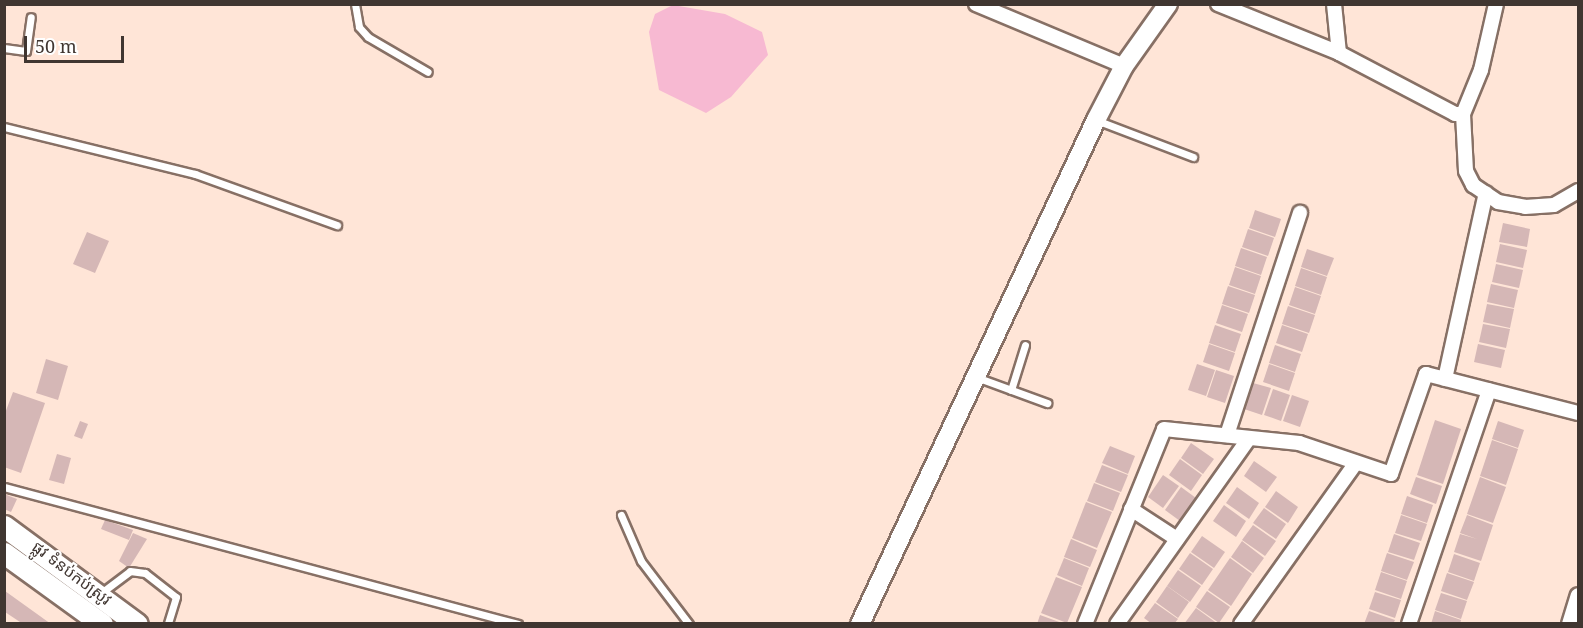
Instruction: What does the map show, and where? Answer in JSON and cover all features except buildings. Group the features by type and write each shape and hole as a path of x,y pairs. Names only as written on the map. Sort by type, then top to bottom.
{"main road":[{"path":"860,624 1096,120 1124,66 1168,4"},
{"name":"ផ្លូវ ទំនប់កប់ស្រូវ","path":"4,526 101,594 137,624"},
{"name":"ផ្លូវ ទំនប់កប់ស្រូវ","path":"4,553 102,624"}],"street":[{"path":"976,4 997,7 1124,66"},
{"path":"1218,4 1339,53 1455,114 1463,114"},
{"path":"1334,4 1339,53"},
{"path":"1496,4 1481,70 1463,114 1461,131 1466,171 1473,185 1498,202 1525,207 1554,205 1575,198"},
{"path":"1446,379 1486,194"},
{"path":"1227,435 1300,213"},
{"path":"1085,624 1164,429 1299,443 1391,474 1426,374 1578,412"},
{"path":"1409,624 1489,390"},
{"path":"1117,624 1249,438"},
{"path":"1241,624 1356,463"},
{"path":"1131,509 1177,539"},
{"path":"1569,624 1578,595"}],"lane":[{"path":"355,4 358,27 368,37 428,72"},
{"path":"4,48 26,51 31,17"},
{"path":"1096,120 1193,157"},
{"path":"4,127 195,174 337,225"},
{"path":"1011,390 1025,345"},
{"path":"976,377 1047,403"},
{"path":"4,487 518,624"},
{"path":"621,515 641,561 689,624"},
{"path":"101,594 130,571 145,573 176,597 168,624"}],"shaded area":[{"path":"673,5 725,14 762,32 768,55 731,97 706,113 659,90 649,32 655,14"}]}
